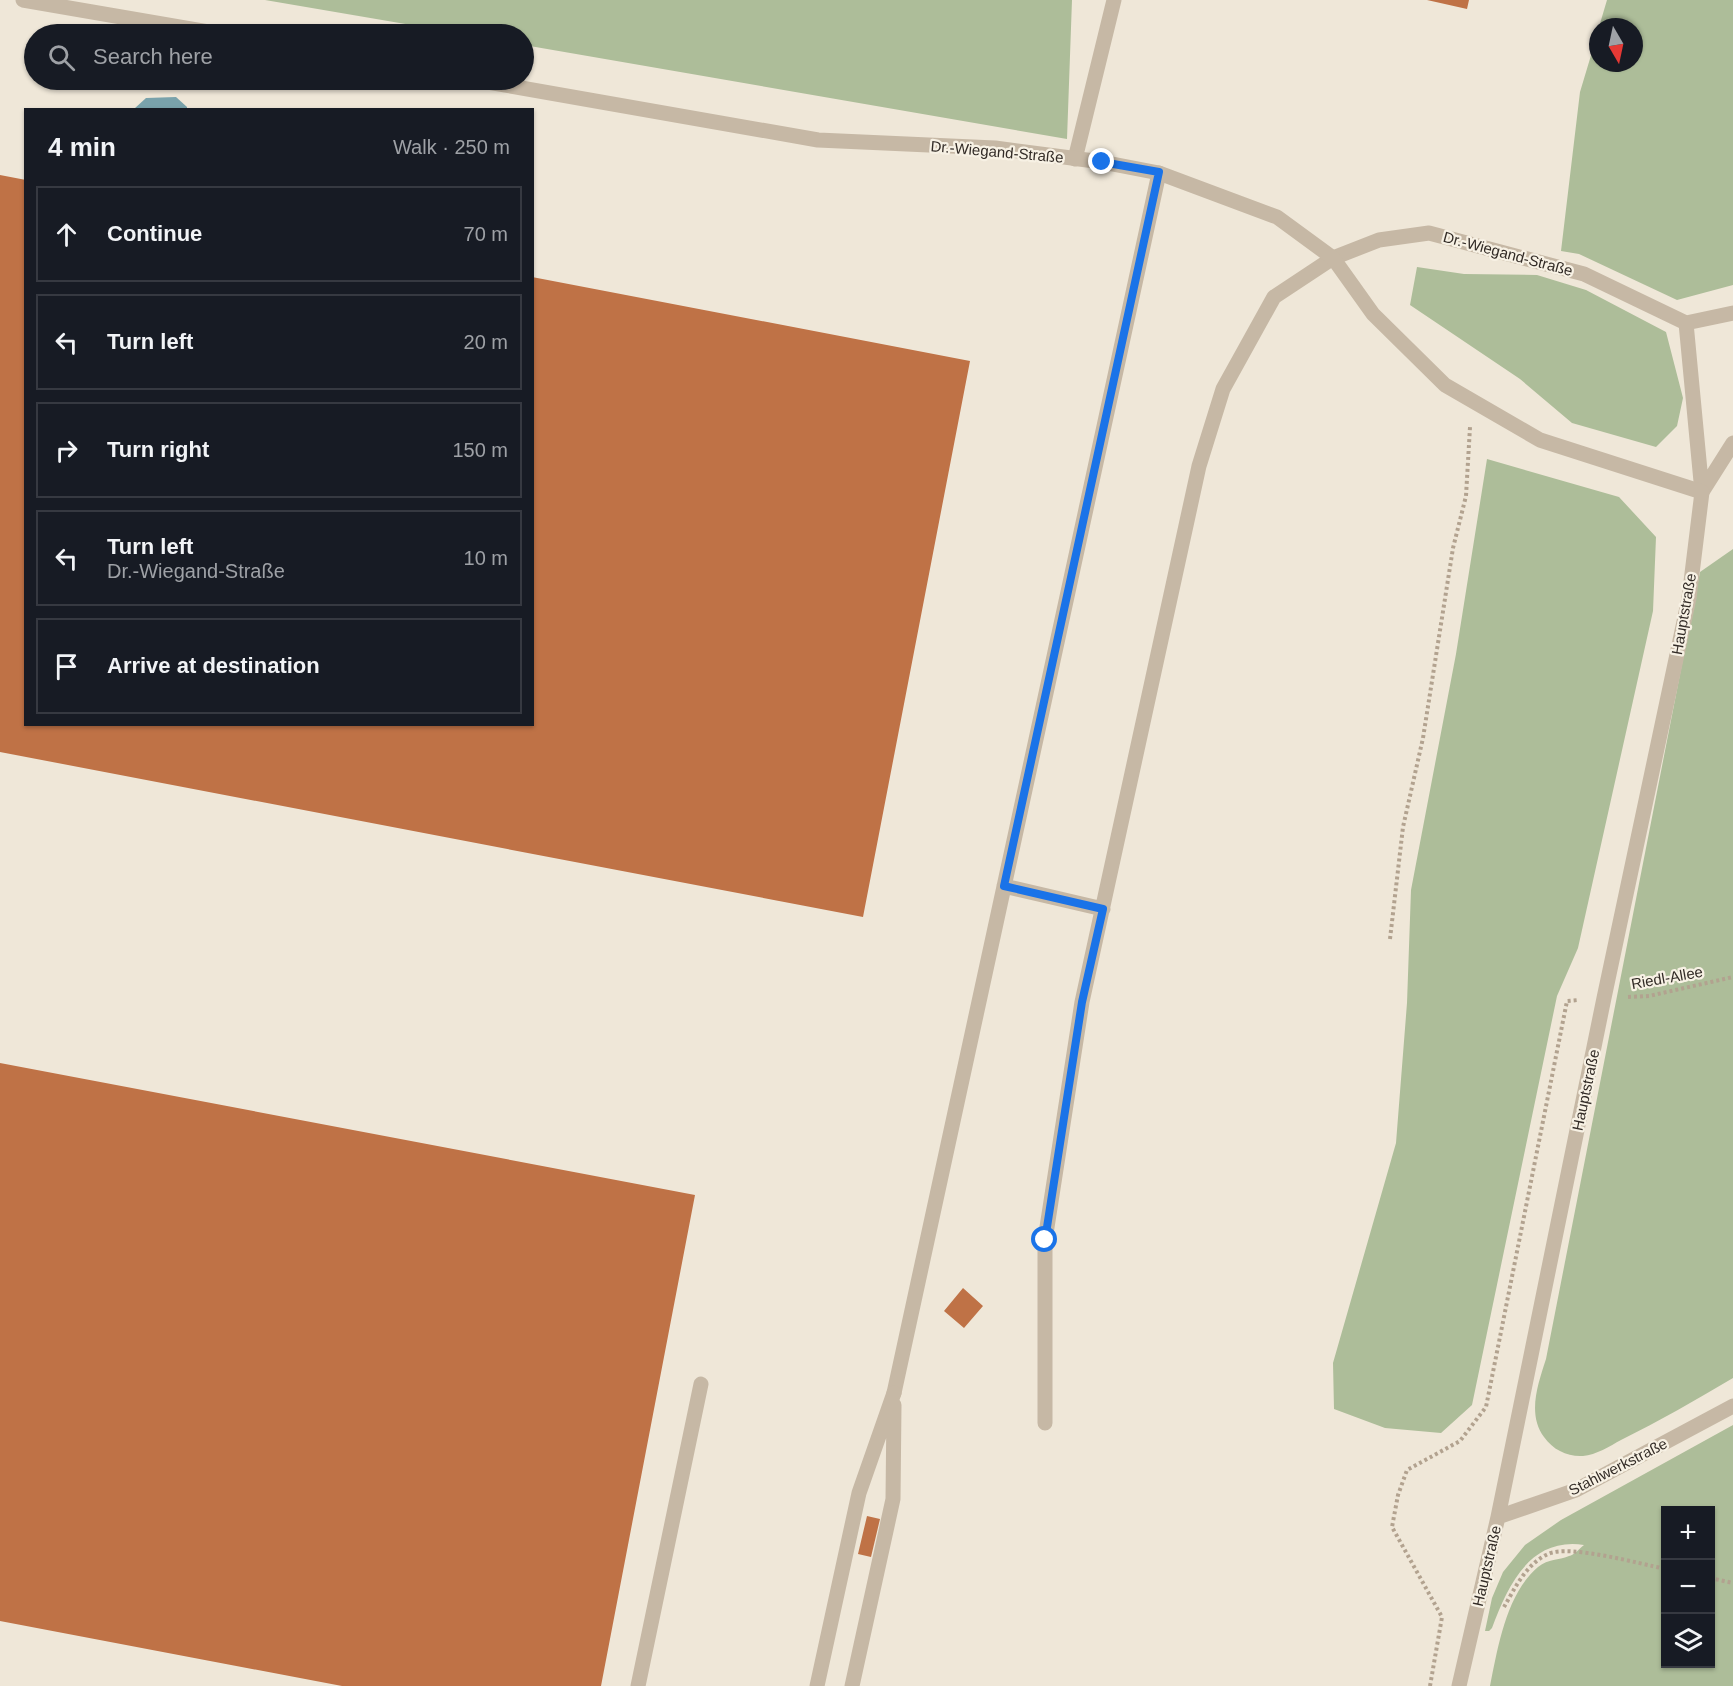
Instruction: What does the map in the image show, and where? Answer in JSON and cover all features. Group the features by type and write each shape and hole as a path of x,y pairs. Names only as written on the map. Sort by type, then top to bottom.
{"street":[{"path":"23,0 162,24"},
{"path":"1075,159 1113,0"},
{"name":"Dr.-Wiegand-Straße","path":"533,90 818,140 995,148 1159,172 1277,217 1333,258 1379,240 1429,233 1584,274 1686,322"},
{"path":"817,1686 859,1493 894,1393 1159,172"},
{"path":"1045,1423 1045,1240 1082,1002 1198,466 1223,389 1274,297 1333,258 1373,314 1445,385 1540,440 1702,492"},
{"path":"1702,492 1686,322 1733,313"},
{"path":"1702,492 1733,442"},
{"name":"Hauptstraße","path":"1459,1686 1498,1517 1604,998 1689,598 1702,492"},
{"path":"1004,886 1103,909"},
{"path":"639,1686 701,1384"},
{"path":"852,1686 893,1499 894,1393"},
{"name":"Stahlwerkstraße","path":"1498,1517 1576,1490 1733,1406"}],"path":[{"path":"1390,939 1403,827 1423,738 1453,548 1466,496 1471,400"},
{"name":"Riedl-Allee","path":"1430,1686 1442,1617 1392,1527 1398,1495 1407,1470 1460,1441 1486,1407 1567,1001 1648,996 1733,978"},
{"path":"1502,1610 1525,1572 1548,1554 1575,1551 1661,1568"},
{"path":"1715,1579 1733,1583"}],"green space":[{"path":"265,0 1072,0 1067,139 534,47 534,24 405,24"},
{"path":"1607,0 1733,0 1733,285 1677,300 1579,254 1561,251 1580,92 1589,62 1589,72 1643,72 1643,18 1602,18"},
{"path":"1417,267 1464,274 1537,275 1586,290 1666,332 1683,398 1677,426 1656,447 1572,423 1520,379 1410,305"},
{"path":"1487,459 1619,497 1656,537 1653,611 1578,948 1557,996 1472,1405 1441,1433 1385,1428 1334,1409 1333,1363 1396,1143 1407,1003 1411,890 1456,654"},
{"path":"1733,549 1733,1378 1603,1450 1577,1456 1561,1452 1544,1437 1536,1419 1537,1389 1546,1359 1700,572"},
{"path":"1733,1425 1733,1686 1490,1686 1505,1622 1527,1578 1542,1564 1571,1555 1584,1545 1565,1545 1535,1556 1514,1581 1492,1628 1485,1631 1492,1598 1503,1572 1525,1545 1561,1520"}],"water":[{"path":"176,97 187,108 135,108 146,98"}],"building":[{"path":"1427,0 1469,0 1467,9"},
{"path":"0,175 24,180 24,726 534,726 534,277 970,361 863,917 0,752"},
{"path":"0,1063 695,1195 601,1686 342,1686 0,1621"},
{"path":"963,1288 983,1306 964,1328 944,1311"},
{"path":"867,1516 880,1519 871,1557 858,1554"}],"route":[{"path":"1045,1240 1082,1002 1103,909 1004,886 1159,172 1102,162"}]}
